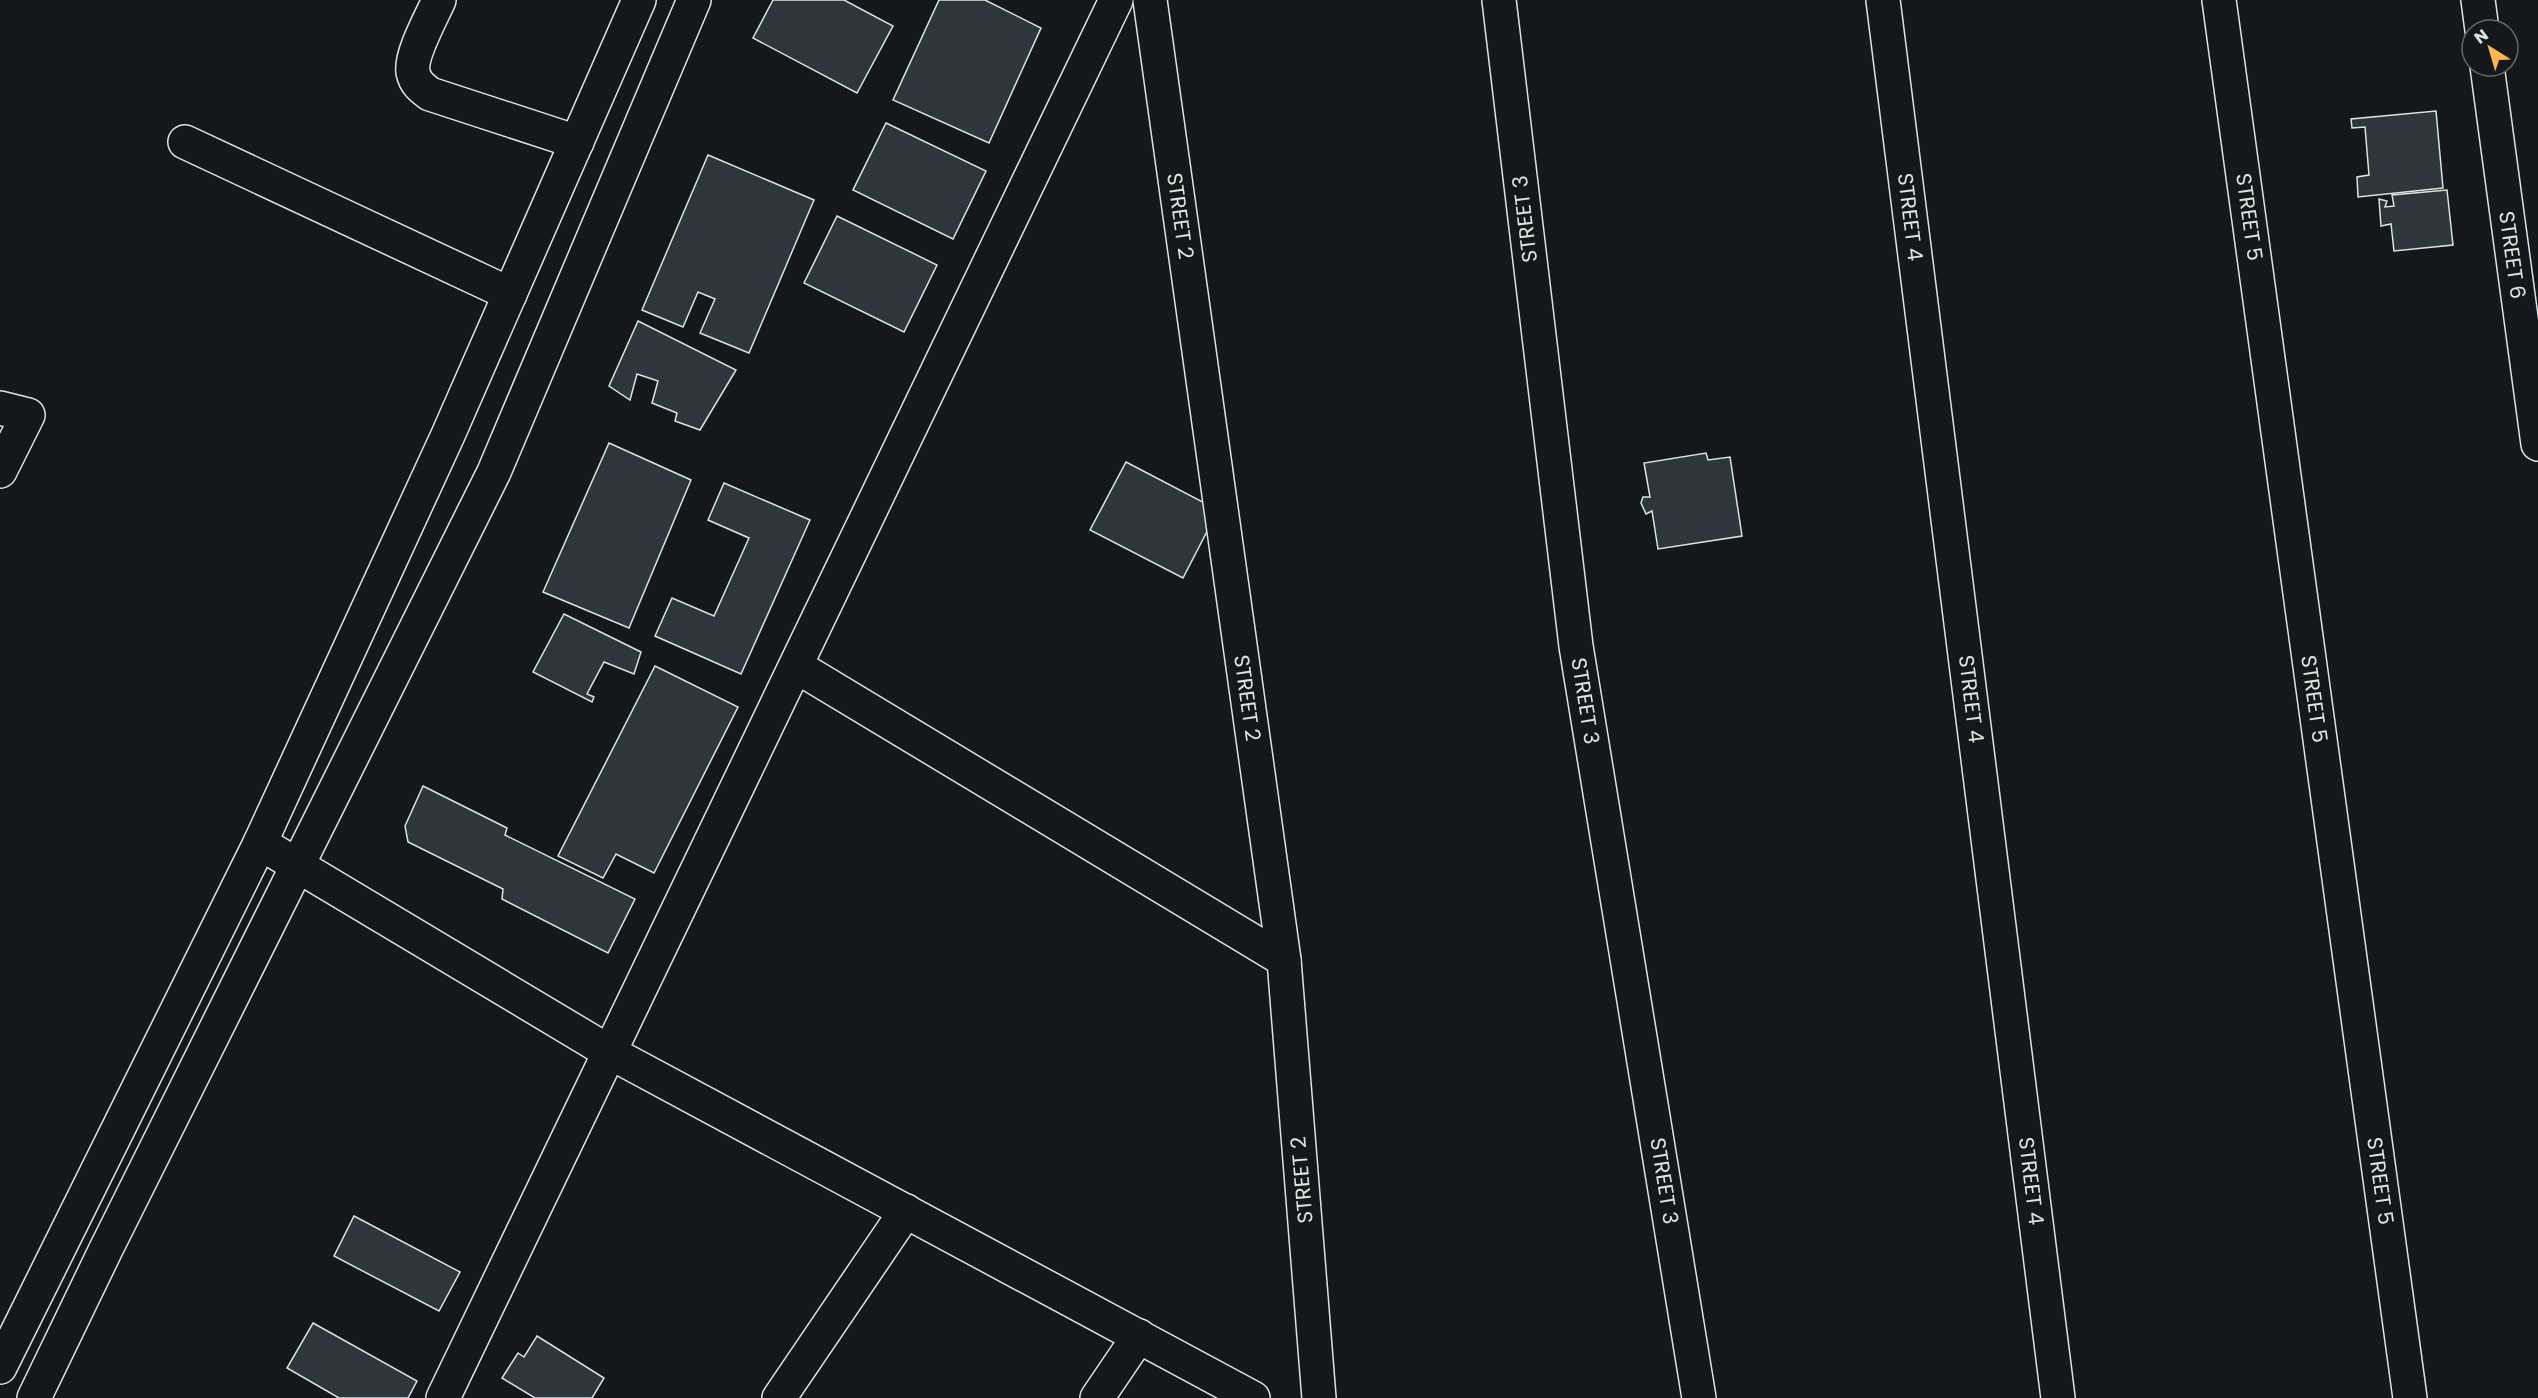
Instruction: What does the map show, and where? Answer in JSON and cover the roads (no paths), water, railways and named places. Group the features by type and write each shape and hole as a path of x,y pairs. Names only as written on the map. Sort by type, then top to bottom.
{"street":[{"path":"439,0 420,44 412,70 417,84 430,94 577,142"},
{"path":"0,1367 260,843 448,435 639,0"},
{"path":"34,1398 296,866 494,472 694,0"},
{"path":"443,1398 1116,0"},
{"name":"STREET 2","path":"1150,0 1284,960 1319,1398"},
{"name":"STREET 3","path":"1499,0 1576,646 1699,1398"},
{"name":"STREET 4","path":"1883,0 2058,1398"},
{"name":"STREET 5","path":"2219,0 2410,1398"},
{"path":"2478,0 2480,18"},
{"name":"STREET 6","path":"2489,78 2538,444"},
{"path":"185,142 510,294"},
{"path":"0,408 28,415 0,471"},
{"path":"796,666 1284,960"},
{"path":"260,843 610,1053 1253,1398"},
{"path":"779,1398 906,1211"},
{"path":"1097,1398 1139,1336"}]}
